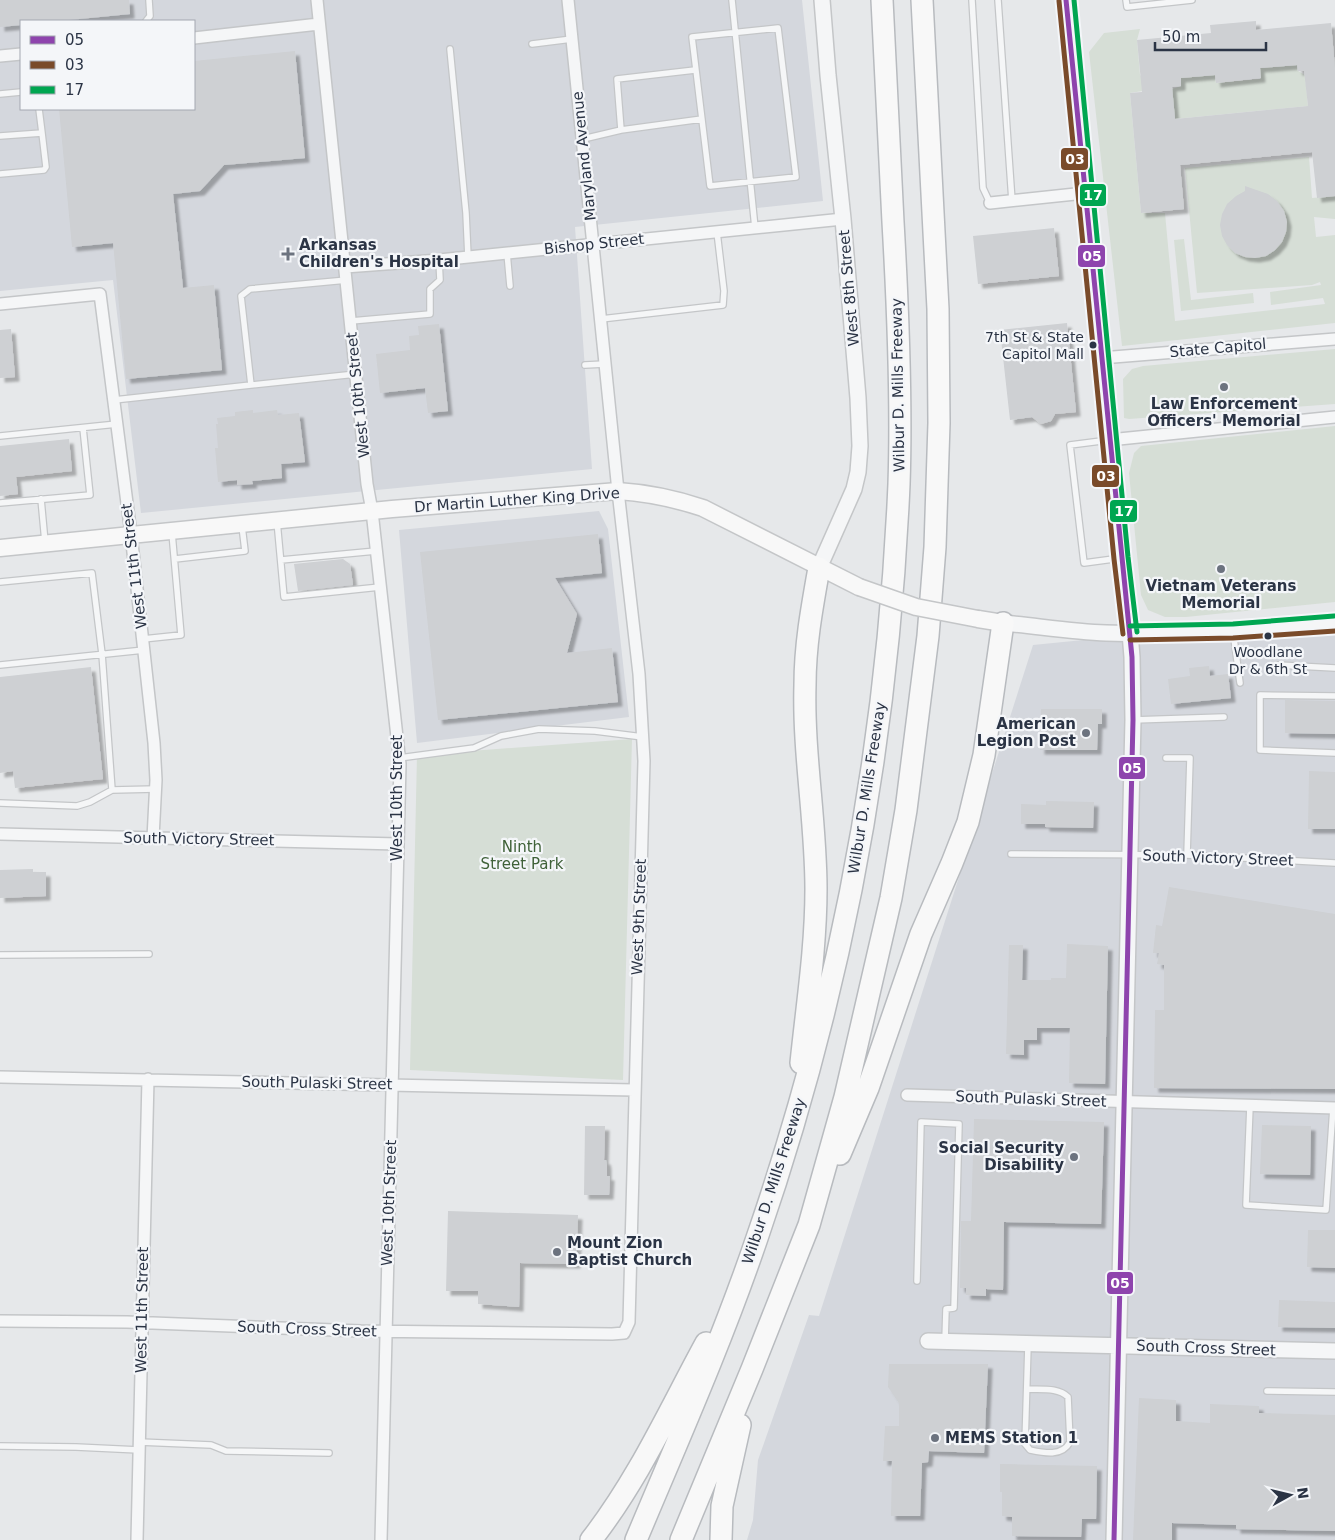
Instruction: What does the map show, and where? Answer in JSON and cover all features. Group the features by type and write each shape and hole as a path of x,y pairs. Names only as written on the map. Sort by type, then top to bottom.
{"highway":[{"name":"Wilbur D. Mills Freeway","path":"636,1540 722,1335 745,1273 795,1120 816,1045 858,858 878,724 896,535 900,424 898,312 882,0"},
{"path":"809,1225 845,1097 891,898 906,810 926,660 935,547 939,423 938,309 922,0"},
{"path":"795,1120 814,943 815,860 804,686 807,638 819,568"},
{"path":"681,1540 809,1225 868,1088 920,934 952,864 968,822 984,755 1004,623"},
{"path":"591,1540 604,1523 643,1459 745,1273"},
{"path":"721,1540 722,1506 752,1369"}],"main road":[{"name":"Dr Martin Luther King Drive","path":"0,548 534,496 618,491 650,493 704,508 859,587 916,607 1004,623"}],"street":[{"name":"West 10th Street","path":"317,0 367,484 372,512 399,758 381,1540"},
{"name":"Maryland Avenue","path":"568,0 618,491"},
{"name":"West 8th Street","path":"819,568 854,489 858,472 860,446 858,398 843,218 822,0"},
{"path":"1066,0 1132,657 1133,720 1114,1540"},
{"path":"195,38 320,24"},
{"path":"0,56 20,54"},
{"path":"990,203 1085,193"},
{"name":"Bishop Street","path":"345,267 439,260 843,218"},
{"name":"West 11th Street","path":"0,304 100,294 154,743 156,789 153,838"},
{"name":"State Capitol","path":"1101,358 1335,339"},
{"path":"1109,440 1335,417"},
{"name":"West 9th Street","path":"614,1334 624,1333 628,1322 644,761 640,674 618,491"},
{"name":"Dr Martin Luther King Drive","path":"1004,623 1104,633 1233,631 1335,623"},
{"name":"South Victory Street","path":"0,834 398,844"},
{"name":"South Pulaski Street","path":"0,1077 634,1090"},
{"name":"West 11th Street","path":"137,1540 148,1079"},
{"name":"South Pulaski Street","path":"908,1095 1334,1108"},
{"name":"South Cross Street","path":"0,1321 142,1323 385,1331 614,1334"},
{"name":"South Cross Street","path":"928,1341 1335,1351"}],"lane":[{"path":"147,20 150,16 149,0"},
{"path":"732,0 755,228"},
{"path":"972,0 983,188 990,203"},
{"path":"998,0 1012,201"},
{"path":"1126,0 1127,7 1192,0"},
{"path":"778,28 796,177 710,186 692,37 735,33 778,28"},
{"path":"532,44 572,40"},
{"path":"450,49 466,214 468,257"},
{"path":"621,130 617,79 695,70"},
{"path":"0,94 20,92"},
{"path":"0,174 44,170 46,167 39,110"},
{"path":"583,139 621,130 702,118"},
{"path":"0,136 42,133"},
{"path":"601,319 723,305 724,291 717,232"},
{"path":"507,253 510,286"},
{"path":"351,321 430,314 430,289 440,280 439,260"},
{"path":"251,385 241,296 250,289 347,280"},
{"path":"585,365 605,364"},
{"path":"114,400 356,374"},
{"path":"0,436 117,424"},
{"path":"0,503 90,495 83,428"},
{"path":"1109,440 1070,445 1084,562 1121,558"},
{"path":"41,499 45,543"},
{"path":"276,520 284,597 380,587"},
{"path":"175,559 245,551 242,524"},
{"path":"0,665 102,654 181,635 171,530"},
{"path":"280,560 376,551"},
{"path":"0,582 92,573 102,654 112,790"},
{"path":"1233,631 1240,683"},
{"path":"1278,666 1335,668"},
{"path":"1335,696 1260,695 1260,750 1335,753"},
{"path":"1133,720 1224,717"},
{"path":"399,758 474,748 501,736 539,730 595,731 643,737"},
{"path":"1166,758 1190,758 1187,855"},
{"path":"0,803 77,806 90,802 112,790 156,789"},
{"name":"South Victory Street","path":"1011,854 1187,855 1335,863"},
{"path":"0,955 149,954"},
{"path":"1250,1106 1246,1205 1326,1210 1334,1108"},
{"path":"917,1281 922,1122 960,1124 954,1308 946,1310 944,1341"},
{"path":"1027,1389 1058,1391 1068,1397 1070,1442 1062,1452 1030,1450 1025,1444 1028,1343"},
{"path":"1267,1391 1335,1392"},
{"path":"0,1446 211,1445 226,1451 329,1453"}],"shaded area":[{"name":"Arkansas Children's Hospital","path":"0,0 802,0 823,201 575,227 592,469 141,513 113,280 0,291"},
{"path":"599,511 608,529 629,717 417,743 399,530"},
{"path":"1335,615 1335,1540 747,1540 753,1520 758,1460 809,1315 819,1316 1033,645"}],"green space":[{"path":"1140,29 1137,40 1140,75 1155,89 1130,93 1141,213 1165,213 1175,321 1325,304 1323,298 1271,305 1270,292 1321,285 1320,282 1312,285 1197,293 1185,168 1309,157 1312,198 1335,196 1335,219 1314,217 1316,237 1335,235 1335,323 1122,346 1089,52 1104,33"},
{"path":"1297,65 1298,71 1305,75 1308,106 1175,119 1172,89 1181,86 1181,78 1215,75 1216,83 1260,79 1260,68"},
{"path":"1184,239 1191,300 1253,293 1254,303 1181,311 1174,240"},
{"path":"1335,349 1335,404 1124,418 1123,379 1132,369 1143,366"},
{"path":"1335,426 1335,602 1186,617 1165,617 1148,610 1141,595 1129,473 1134,453 1141,446"},
{"name":"Ninth Street Park","path":"632,739 623,1080 410,1070 417,755"}],"building":[{"path":"0,0 129,0 130,14 69,20 20,20 20,25 0,27"},
{"path":"1256,21 1256,30 1331,23 1335,68 1335,196 1317,198 1312,152 1180,165 1184,209 1141,213 1130,93 1142,92 1137,40 1211,33 1210,25","holes":["1297,65 1298,71 1304,71 1308,106 1175,119 1172,87 1181,86 1181,78 1215,75 1216,83 1261,78 1260,68"]},
{"path":"295,51 305,158 224,165 200,191 173,194 183,288 214,285 222,370 126,379 113,243 72,247 59,110 195,110 195,61"},
{"path":"1245,186 1268,194 1277,201 1284,211 1287,222 1282,242 1266,256 1255,258 1235,253 1222,236 1220,225 1222,214 1227,204 1245,191"},
{"path":"1054,228 1059,276 978,284 973,236"},
{"path":"1067,323 1076,412 1055,414 1051,421 1041,424 1032,417 1010,420 1000,330"},
{"path":"439,324 448,411 428,413 425,388 380,393 376,354 410,350 409,336 419,335 418,326"},
{"path":"11,329 15,377 0,378 0,330"},
{"path":"253,410 253,413 277,410 278,415 299,413 305,462 281,464 282,478 252,481 253,484 237,485 237,480 218,482 215,448 218,448 217,418 235,416 235,412"},
{"path":"69,439 72,471 16,477 18,494 0,496 0,446"},
{"path":"598,534 602,573 555,578 577,614 567,653 612,648 618,702 438,720 420,552"},
{"path":"343,559 350,564 353,585 298,591 294,564"},
{"path":"1209,666 1210,676 1228,674 1231,698 1171,704 1168,679 1190,676 1189,668"},
{"path":"91,667 103,779 15,788 13,771 0,773 0,677"},
{"path":"1285,700 1335,701 1335,734 1285,733"},
{"path":"1041,709 1102,709 1102,724 1098,724 1097,750 1040,750"},
{"path":"1309,771 1335,772 1335,829 1308,829"},
{"path":"1046,801 1094,802 1093,828 1045,827 1045,824 1021,824 1021,804 1046,805"},
{"path":"33,869 33,872 46,872 46,896 0,898 0,870"},
{"path":"1169,887 1335,914 1335,1089 1154,1088 1155,1010 1164,1010 1164,965 1157,964 1159,953 1153,953 1156,925 1162,926"},
{"path":"1067,944 1108,946 1105,1084 1069,1083 1070,1028 1037,1028 1037,1040 1024,1040 1024,1055 1006,1054 1009,945 1023,945 1022,980 1051,980 1051,978 1066,978"},
{"path":"974,1119 1104,1122 1101,1224 1004,1222 1003,1290 986,1289 986,1296 966,1295 966,1288 960,1288 961,1221 971,1221"},
{"path":"1262,1125 1311,1126 1310,1175 1260,1174"},
{"path":"585,1126 605,1126 604,1160 606,1160 607,1165 607,1176 610,1176 609,1195 584,1195"},
{"name":"Mount Zion Baptist Church","path":"448,1211 578,1215 576,1264 520,1263 519,1307 478,1304 478,1291 446,1291"},
{"path":"1308,1230 1335,1230 1335,1268 1307,1267"},
{"path":"1279,1300 1335,1302 1335,1328 1278,1327"},
{"name":"MEMS Station 1","path":"889,1364 988,1364 984,1453 929,1451 928,1462 922,1463 920,1516 891,1516 892,1461 883,1461 885,1426 899,1426 899,1403 888,1387"},
{"path":"1139,1398 1176,1400 1176,1421 1210,1423 1210,1404 1259,1406 1259,1413 1335,1415 1335,1531 1236,1529 1236,1525 1172,1523 1172,1540 1133,1540"},
{"path":"1000,1464 1097,1466 1096,1519 1082,1519 1081,1537 1012,1536 1012,1517 1002,1516"}],"transit line":[{"name":"05","path":"1066,0 1132,657 1133,720 1114,1540"},
{"name":"17","path":"1074,0 1128,557 1137,632"},
{"name":"03","path":"1059,1 1123,634"},
{"name":"17","path":"1130,626 1233,624 1334,616"},
{"name":"03","path":"1130,640 1233,638 1335,631"}],"place":[{"name":"Arkansas Children's Hospital","path":"288,254"},
{"name":"7th St & State Capitol Mall","path":"1093,345"},
{"name":"Law Enforcement Officers' Memorial","path":"1224,387"},
{"name":"Vietnam Veterans Memorial","path":"1221,569"},
{"name":"Woodlane Dr & 6th St","path":"1268,636"},
{"name":"American Legion Post","path":"1086,733"},
{"name":"Social Security Disability","path":"1074,1157"},
{"name":"Mount Zion Baptist Church","path":"557,1252"},
{"name":"MEMS Station 1","path":"935,1438"}]}
